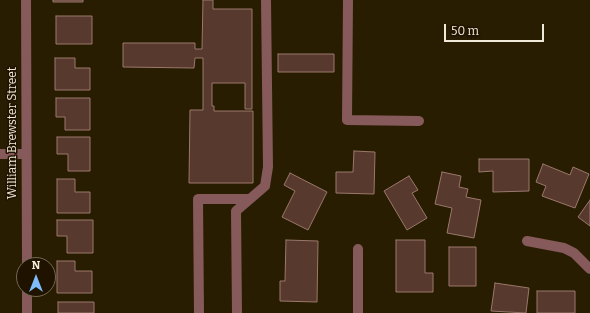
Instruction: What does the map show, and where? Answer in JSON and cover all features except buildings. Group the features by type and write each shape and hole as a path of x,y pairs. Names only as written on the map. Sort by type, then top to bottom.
{"street":[{"name":"William Brewster Street","path":"26,0 25,154 27,257"},
{"path":"237,313 236,211 265,186 268,167 266,0"},
{"path":"348,0 346,120 419,121"},
{"path":"0,154 25,154"},
{"path":"199,313 198,199 250,199"},
{"path":"527,241 564,248 574,254 590,269"},
{"path":"358,249 358,313"},
{"path":"27,297 27,313"}]}
